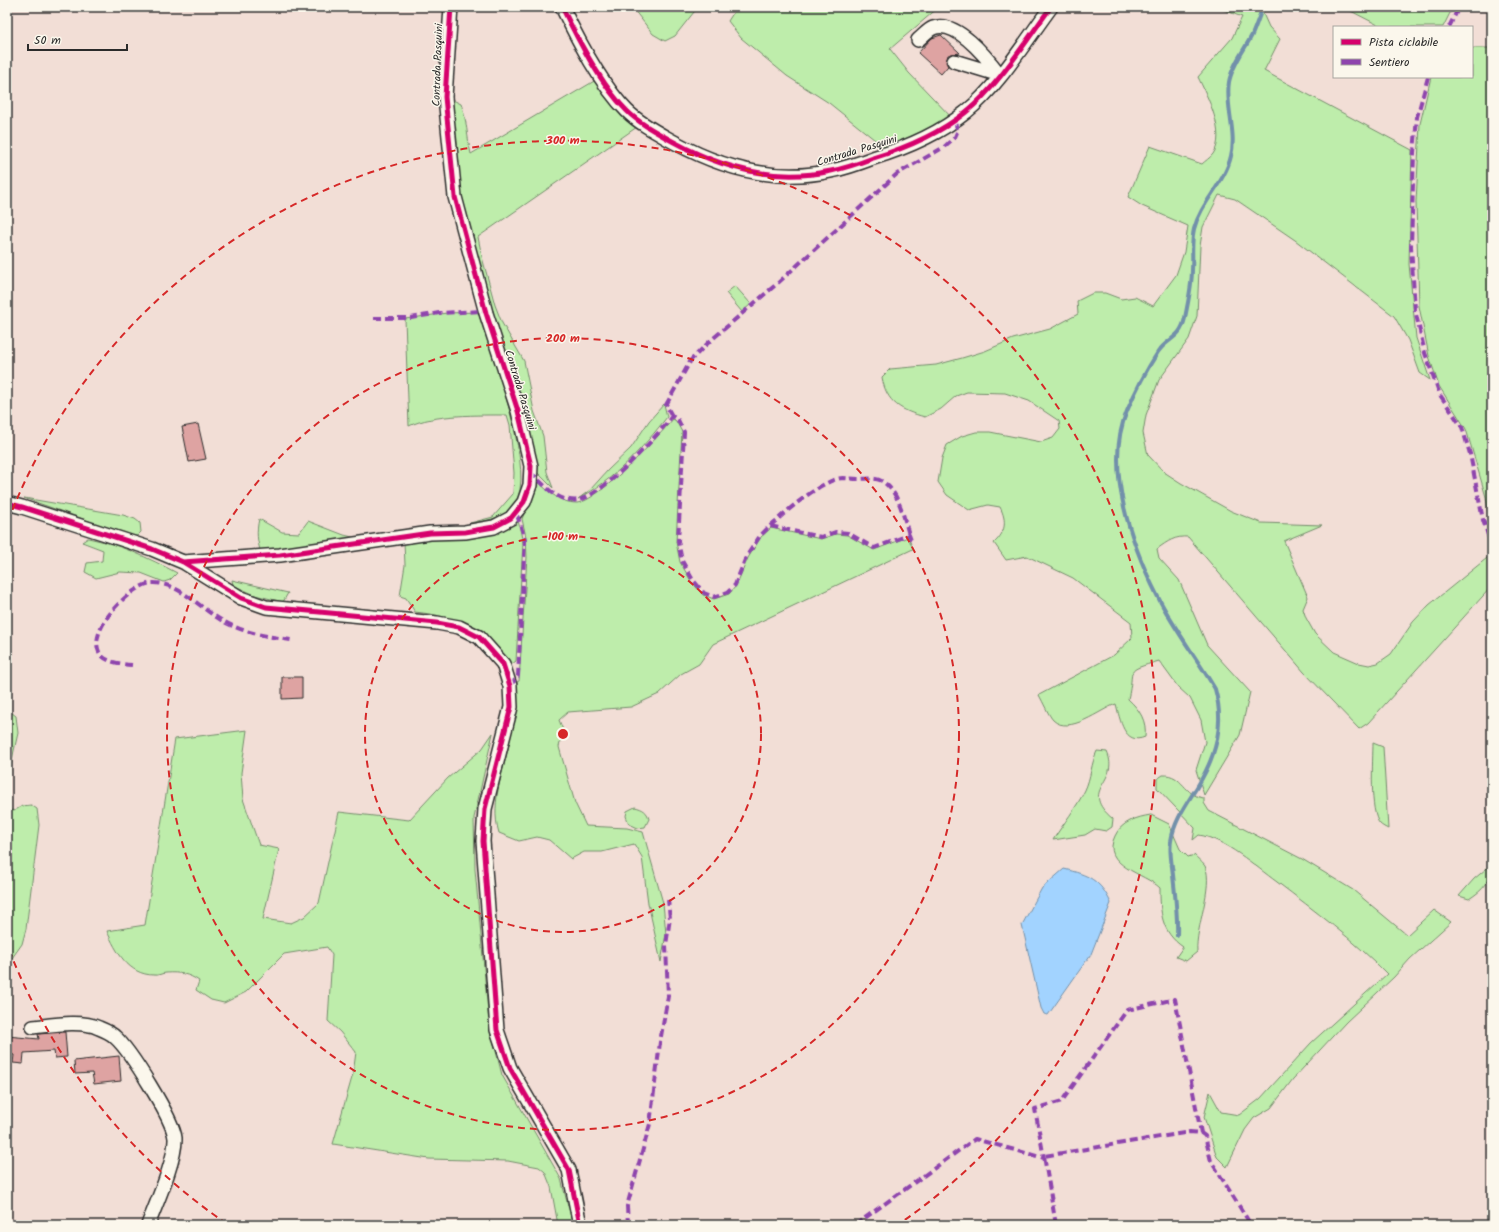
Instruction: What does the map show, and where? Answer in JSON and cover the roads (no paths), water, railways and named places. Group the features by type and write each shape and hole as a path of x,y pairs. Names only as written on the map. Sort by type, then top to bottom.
{"street":[{"name":"Contrada Pasquini","path":"183,562 280,555 430,533 465,532 494,527 511,518 524,502 530,485 530,466 518,411 486,313 455,197 445,97 451,7"},
{"name":"Contrada Pasquini","path":"562,7 588,56 606,84 627,111 650,129 685,148 739,169 760,174 808,175 832,171 895,152 945,127 967,111 989,90 1051,7"},
{"path":"918,40 932,28 945,26 955,31 976,46 1000,75"},
{"path":"954,61 1000,75"},
{"path":"7,503 22,506 144,546 183,562 241,598 266,607 437,623 459,627 479,637 503,664 510,686 511,707 485,809 483,841 497,1030 510,1068 569,1170 580,1225"},
{"path":"33,1027 71,1023 98,1027 115,1037 134,1061 153,1092 168,1118 175,1138 172,1158 148,1225"}],"water":[{"path":"1064,869 1087,876 1093,880 1103,889 1111,903 1091,954 1048,1015 1044,1014 1041,1008 1022,925 1042,888"}],"waterway":[{"path":"1177,935 1176,905 1170,845 1178,820 1204,775 1214,752 1219,728 1218,702 1215,689 1164,609 1148,577 1130,531 1119,481 1118,457 1120,433 1127,411 1137,388 1158,352 1177,334 1183,325 1190,294 1194,229 1197,219 1224,175 1231,156 1233,138 1228,100 1229,82 1236,63 1252,35 1263,7"}]}
